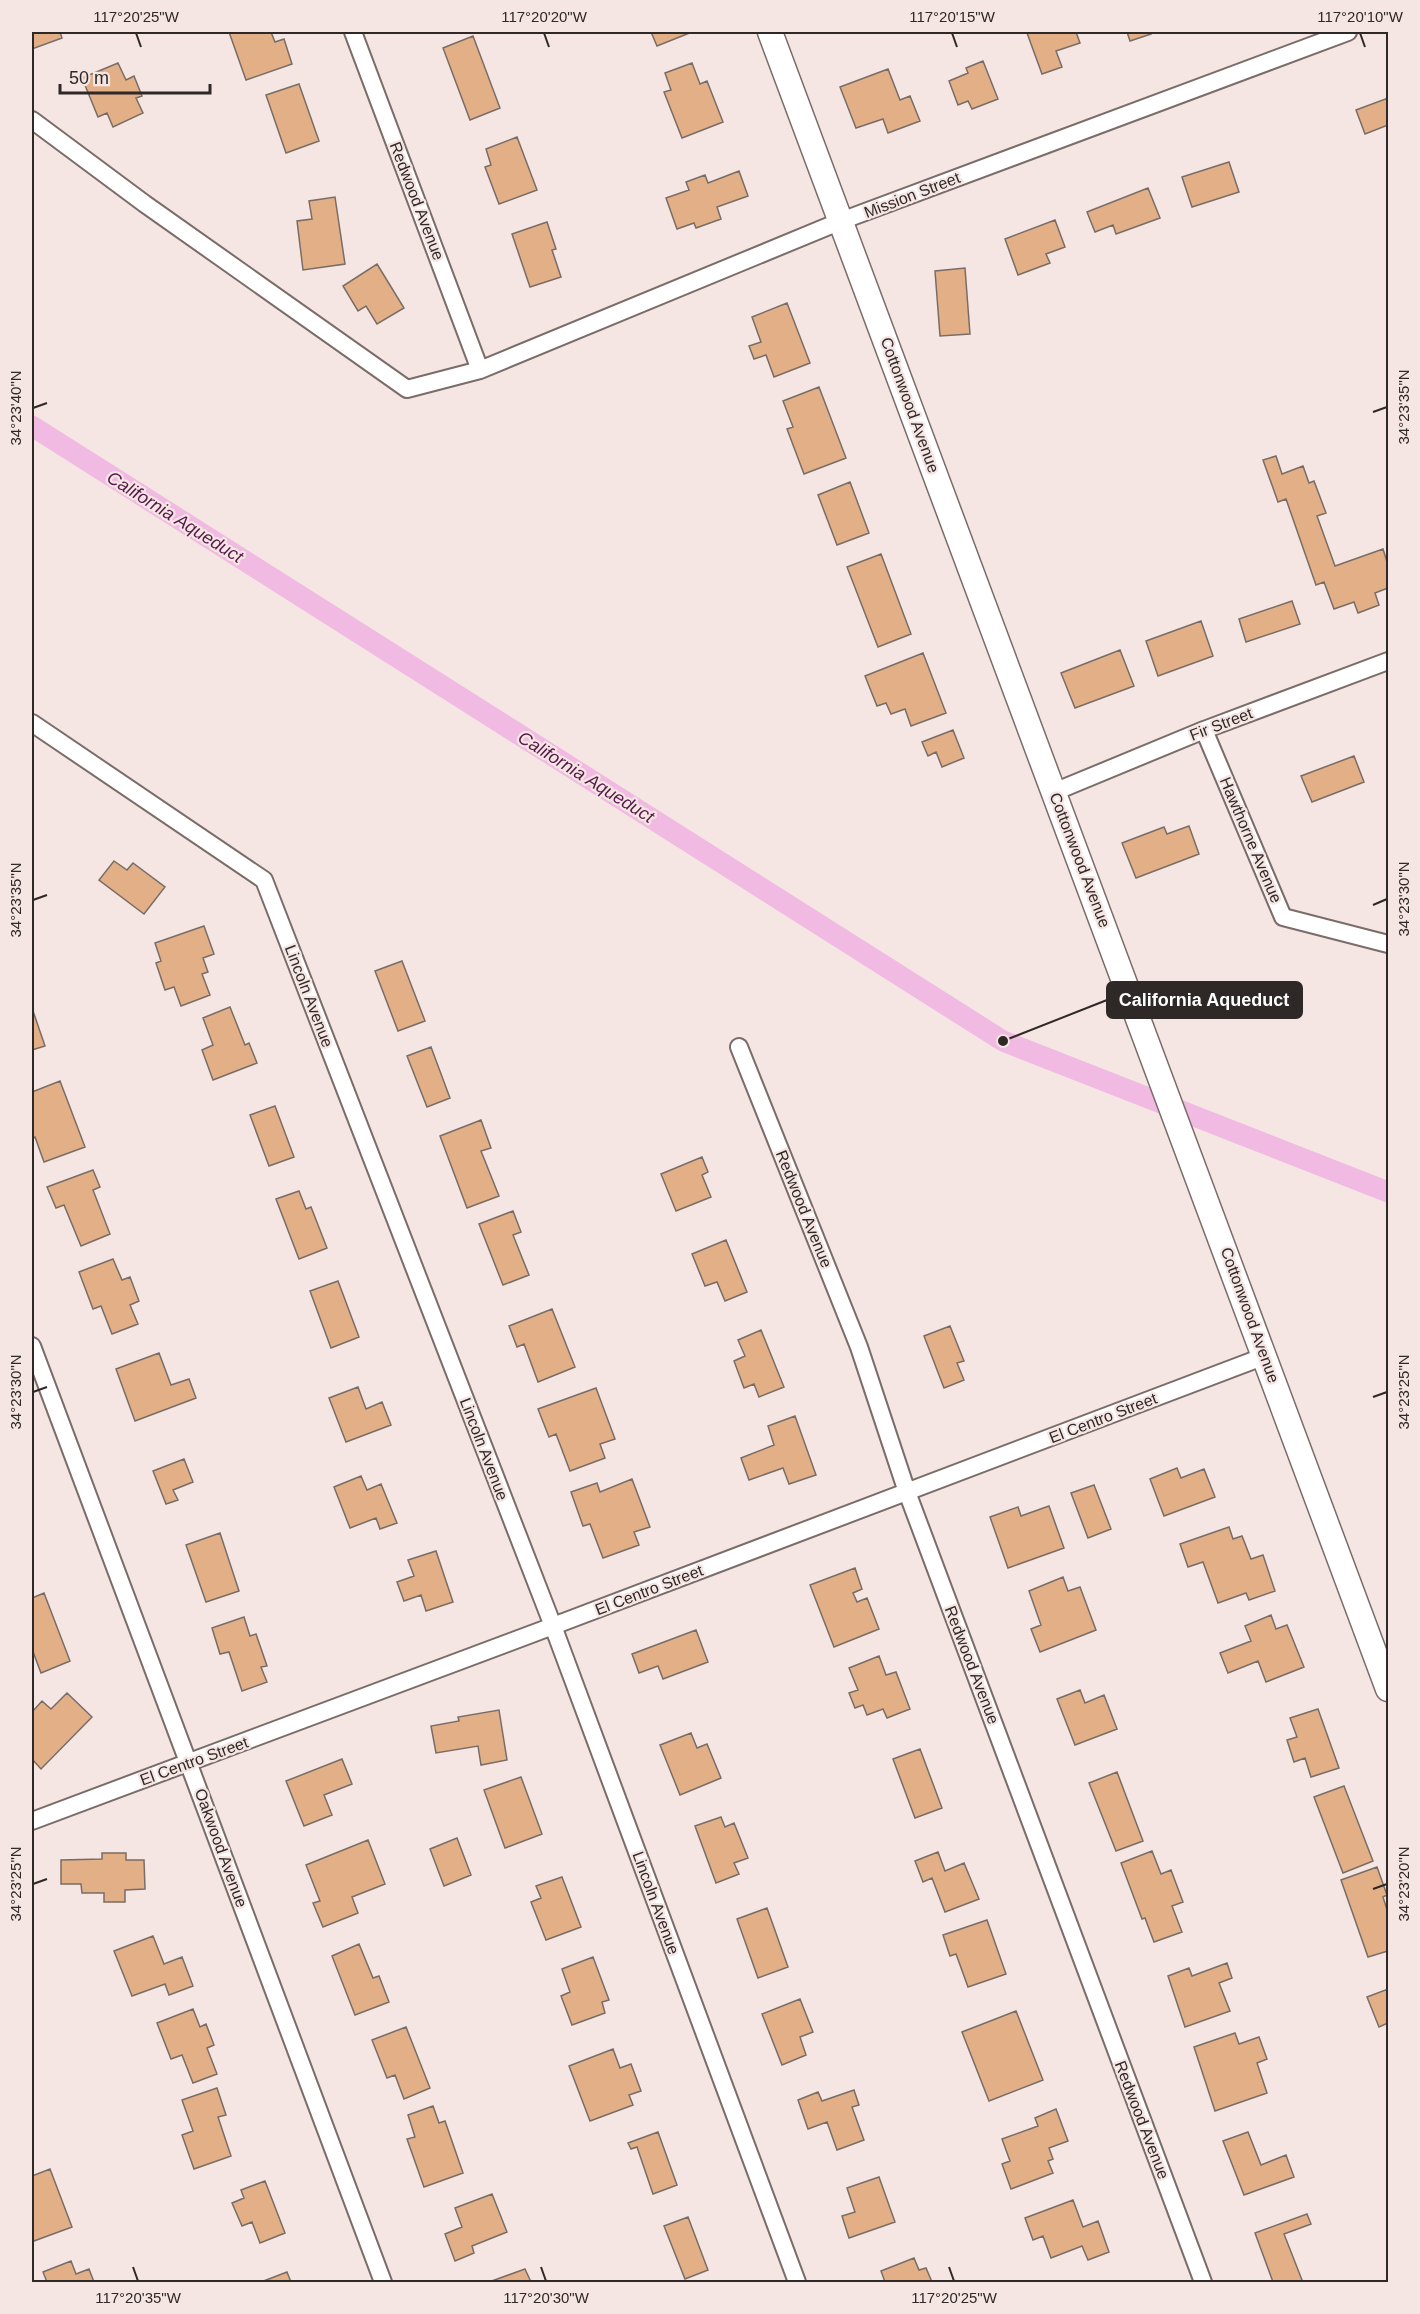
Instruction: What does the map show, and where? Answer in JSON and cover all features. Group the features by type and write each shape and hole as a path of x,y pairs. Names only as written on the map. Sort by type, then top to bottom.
{"street":[{"name":"Redwood Avenue","path":"353,32 480,370"},
{"name":"Cottonwood Avenue","path":"770,32 1389,1689"},
{"name":"Mission Street","path":"32,120 145,204 407,389 480,370 841,221 1348,32"},
{"name":"Fir Street","path":"1054,792 1204,730 1389,661"},
{"name":"Lincoln Avenue","path":"32,723 264,880 553,1626 797,2283"},
{"name":"Hawthorne Avenue","path":"1204,730 1283,917 1389,944"},
{"name":"Redwood Avenue","path":"739,1047 859,1347 907,1492 1203,2283"},
{"name":"Oakwood Avenue","path":"32,1346 383,2283"},
{"name":"El Centro Street","path":"32,1821 1265,1356"}],"building":[{"path":"32,32 60,32 62,38 32,49"},
{"path":"229,32 271,32 275,42 284,39 292,64 246,80"},
{"path":"651,32 692,32 657,46"},
{"path":"1076,32 1080,43 1056,51 1062,67 1042,74 1027,33"},
{"path":"1127,32 1150,32 1151,34 1130,41"},
{"path":"473,36 500,108 470,120 443,48"},
{"path":"983,61 998,99 972,109 968,101 958,105 949,81 968,73 966,68"},
{"path":"118,63 126,80 134,76 142,96 136,98 143,113 113,127 107,113 98,117 82,78"},
{"path":"692,63 700,84 707,81 723,122 682,138 664,92 671,90 665,73"},
{"path":"888,69 900,100 910,96 920,121 888,133 883,119 856,128 840,87"},
{"path":"299,84 319,141 286,153 266,95"},
{"path":"1388,98 1388,125 1365,134 1356,110"},
{"path":"517,137 537,190 499,204 485,167 491,165 486,149"},
{"path":"1229,162 1239,192 1192,207 1182,177"},
{"path":"739,171 748,196 717,207 721,219 696,228 694,223 677,229 666,198 689,190 686,182 705,175 708,183"},
{"path":"1148,188 1160,218 1116,234 1113,225 1095,232 1087,212"},
{"path":"335,197 345,264 303,270 297,221 312,219 309,201"},
{"path":"1055,220 1065,247 1046,254 1050,263 1018,275 1005,239"},
{"path":"547,222 556,249 552,250 561,277 530,287 512,234"},
{"path":"377,264 404,308 377,324 366,306 358,311 343,286"},
{"path":"965,268 970,334 940,336 935,271"},
{"path":"787,303 810,363 774,377 766,355 754,359 749,346 761,342 752,317"},
{"path":"819,387 846,458 804,474 787,429 793,427 783,401"},
{"path":"1276,456 1282,474 1303,466 1309,483 1314,481 1326,513 1317,516 1335,566 1383,549 1388,565 1388,588 1375,593 1379,605 1358,613 1354,602 1334,609 1324,582 1316,585 1286,499 1278,502 1263,460"},
{"path":"850,482 869,533 837,545 818,495"},
{"path":"881,554 911,634 878,647 847,567"},
{"path":"1292,601 1300,624 1246,642 1239,619"},
{"path":"1201,621 1213,656 1158,676 1146,641"},
{"path":"1120,650 1134,686 1075,708 1061,673"},
{"path":"923,653 946,713 911,726 905,709 891,714 886,703 877,706 865,676"},
{"path":"953,730 964,758 942,767 936,752 928,756 922,742"},
{"path":"1354,756 1364,782 1312,802 1301,776"},
{"path":"1189,826 1199,854 1136,878 1122,843 1164,827 1167,834"},
{"path":"114,861 127,870 133,863 165,887 144,914 99,880"},
{"path":"204,926 214,954 203,958 208,972 202,974 210,995 181,1006 174,987 165,990 156,963 161,961 155,943"},
{"path":"402,961 425,1021 398,1031 375,971"},
{"path":"230,1007 245,1045 249,1043 257,1063 213,1080 202,1050 213,1045 203,1018"},
{"path":"32,1008 45,1046 32,1050"},
{"path":"431,1047 450,1098 427,1107 407,1056"},
{"path":"60,1081 85,1147 44,1162 35,1137 32,1139 32,1092"},
{"path":"275,1106 294,1157 269,1166 250,1115"},
{"path":"481,1120 491,1148 481,1151 499,1196 467,1208 440,1136"},
{"path":"702,1157 708,1172 702,1175 711,1197 676,1211 661,1174"},
{"path":"93,1170 100,1187 93,1190 110,1234 81,1246 64,1205 56,1208 47,1187"},
{"path":"299,1191 306,1209 311,1207 327,1248 299,1259 276,1199"},
{"path":"513,1211 521,1232 513,1235 529,1275 503,1285 479,1224"},
{"path":"726,1240 747,1292 725,1301 717,1282 705,1286 692,1254"},
{"path":"113,1259 122,1280 130,1277 139,1301 130,1305 138,1324 112,1334 101,1306 93,1309 79,1272"},
{"path":"338,1281 359,1337 331,1348 310,1291"},
{"path":"552,1309 575,1367 538,1382 524,1344 517,1347 509,1326"},
{"path":"950,1326 964,1361 957,1363 964,1380 944,1388 924,1336"},
{"path":"761,1330 784,1387 759,1397 754,1384 744,1388 734,1361 745,1356 738,1340"},
{"path":"159,1353 171,1385 189,1379 196,1398 135,1421 116,1369"},
{"path":"358,1387 366,1409 382,1402 391,1425 346,1442 329,1398"},
{"path":"596,1388 615,1439 600,1444 605,1458 570,1471 556,1434 549,1437 538,1409"},
{"path":"795,1416 816,1475 789,1484 783,1468 749,1480 741,1458 774,1445 768,1426"},
{"path":"184,1459 193,1482 173,1490 178,1500 166,1504 153,1471"},
{"path":"1177,1468 1181,1478 1204,1469 1215,1497 1164,1516 1150,1479"},
{"path":"361,1476 367,1490 381,1484 397,1523 380,1529 376,1518 350,1528 334,1487"},
{"path":"632,1479 650,1527 634,1532 639,1545 603,1558 590,1524 583,1526 571,1492 597,1483 600,1492"},
{"path":"1094,1485 1111,1529 1088,1538 1071,1493"},
{"path":"1049,1506 1064,1548 1008,1568 990,1517 1018,1507 1021,1516"},
{"path":"1229,1527 1233,1539 1242,1536 1251,1559 1263,1555 1275,1591 1249,1600 1246,1593 1218,1603 1203,1562 1188,1567 1180,1544"},
{"path":"220,1533 239,1591 206,1602 186,1545"},
{"path":"436,1551 453,1602 426,1611 421,1595 404,1601 397,1582 414,1576 408,1560"},
{"path":"855,1568 862,1589 853,1593 857,1602 867,1598 879,1629 834,1647 810,1585"},
{"path":"1063,1577 1068,1591 1080,1587 1096,1630 1040,1652 1031,1629 1041,1625 1029,1591"},
{"path":"44,1593 70,1661 41,1673 32,1649 32,1598"},
{"path":"1271,1615 1276,1629 1287,1625 1304,1667 1266,1682 1258,1661 1228,1673 1220,1653 1251,1641 1245,1626"},
{"path":"244,1617 250,1636 256,1634 267,1666 261,1667 267,1682 242,1691 229,1652 220,1654 212,1628"},
{"path":"696,1630 708,1662 663,1679 658,1666 639,1673 632,1654"},
{"path":"879,1656 886,1675 896,1672 910,1709 887,1718 883,1709 867,1715 863,1705 855,1708 849,1693 858,1690 849,1668"},
{"path":"1080,1690 1085,1703 1104,1695 1117,1729 1075,1745 1057,1699"},
{"path":"67,1693 92,1717 41,1769 32,1759 32,1712 42,1701 51,1709"},
{"path":"1318,1709 1339,1768 1311,1777 1305,1758 1294,1762 1287,1740 1297,1737 1290,1718"},
{"path":"499,1710 507,1760 481,1765 478,1746 436,1753 431,1726 459,1721 458,1717"},
{"path":"691,1733 697,1748 707,1744 721,1778 680,1795 660,1745"},
{"path":"920,1749 942,1808 915,1818 893,1759"},
{"path":"342,1759 352,1784 324,1795 332,1815 304,1826 286,1781"},
{"path":"1117,1772 1143,1841 1116,1851 1089,1783"},
{"path":"521,1777 542,1834 505,1848 484,1790"},
{"path":"1344,1786 1373,1861 1343,1873 1314,1797"},
{"path":"721,1817 725,1827 734,1823 748,1858 734,1863 739,1874 716,1883 695,1826"},
{"path":"457,1838 471,1875 444,1886 430,1849"},
{"path":"368,1840 385,1884 352,1897 358,1913 323,1927 313,1903 320,1901 306,1865"},
{"path":"1152,1851 1161,1874 1171,1870 1183,1902 1172,1906 1182,1932 1154,1942 1145,1918 1142,1919 1121,1863"},
{"path":"938,1852 945,1871 964,1863 979,1899 945,1912 932,1878 923,1882 915,1861"},
{"path":"102,1853 126,1853 126,1860 144,1860 145,1889 125,1890 125,1902 104,1902 104,1893 82,1893 81,1884 61,1884 61,1860 102,1859"},
{"path":"1377,1867 1387,1895 1383,1897 1388,1913 1388,1951 1368,1957 1341,1880"},
{"path":"562,1877 581,1927 546,1940 531,1902 541,1898 536,1886"},
{"path":"767,1908 788,1967 758,1978 737,1919"},
{"path":"987,1920 1006,1974 968,1987 956,1954 950,1956 943,1935"},
{"path":"153,1936 164,1964 182,1957 193,1986 169,1995 165,1984 132,1996 114,1951"},
{"path":"359,1944 373,1978 379,1976 389,2002 355,2015 332,1956"},
{"path":"593,1957 609,2000 602,2002 605,2013 572,2025 561,1996 570,1992 562,1969"},
{"path":"1227,1963 1232,1978 1219,1983 1230,2011 1185,2027 1168,1976 1189,1968 1192,1976"},
{"path":"1388,1989 1388,2023 1379,2027 1367,1997"},
{"path":"800,1999 813,2032 800,2037 806,2055 782,2065 762,2014"},
{"path":"193,2009 200,2027 206,2024 214,2045 207,2048 217,2074 193,2083 182,2055 171,2059 157,2023"},
{"path":"1016,2011 1043,2080 989,2101 962,2032"},
{"path":"406,2027 430,2088 404,2099 395,2075 387,2078 372,2040"},
{"path":"1235,2033 1239,2044 1259,2037 1267,2059 1257,2063 1267,2093 1215,2111 1194,2047"},
{"path":"613,2049 620,2068 631,2064 641,2091 629,2095 633,2105 590,2121 569,2066"},
{"path":"217,2088 226,2115 218,2117 231,2156 194,2169 182,2135 193,2131 182,2100"},
{"path":"854,2090 859,2105 852,2107 864,2140 837,2150 827,2122 808,2129 798,2100 818,2092 822,2101"},
{"path":"433,2106 439,2123 445,2121 463,2173 424,2187 407,2139 415,2137 408,2115"},
{"path":"1056,2109 1068,2141 1049,2148 1053,2159 1048,2161 1053,2173 1011,2189 1002,2164 1010,2161 1002,2139 1038,2126 1035,2118"},
{"path":"658,2132 677,2185 653,2194 637,2147 631,2149 628,2143"},
{"path":"1248,2132 1261,2165 1286,2155 1294,2177 1244,2195 1223,2141"},
{"path":"50,2169 72,2227 34,2241 32,2236 32,2176"},
{"path":"879,2177 895,2222 849,2238 842,2216 855,2212 847,2188"},
{"path":"265,2181 285,2233 260,2243 252,2222 242,2226 232,2203 244,2198 241,2190"},
{"path":"492,2194 507,2232 472,2246 474,2253 455,2261 445,2234 462,2227 455,2208"},
{"path":"1073,2200 1083,2227 1098,2221 1109,2252 1088,2260 1082,2246 1051,2258 1043,2236 1033,2240 1025,2218"},
{"path":"1307,2214 1311,2224 1284,2234 1302,2280 1273,2282 1255,2233"},
{"path":"688,2217 708,2270 685,2279 664,2226"},
{"path":"914,2258 919,2270 926,2268 932,2282 885,2282 881,2271"},
{"path":"71,2261 76,2274 89,2269 94,2282 47,2282 43,2272"},
{"path":"525,2269 531,2282 489,2282"},
{"path":"287,2272 291,2282 261,2282"}],"waterway":[{"name":"California Aqueduct","path":"32,426 1003,1041 1388,1192"}],"place":[{"name":"California Aqueduct","path":"1003,1041"}]}
